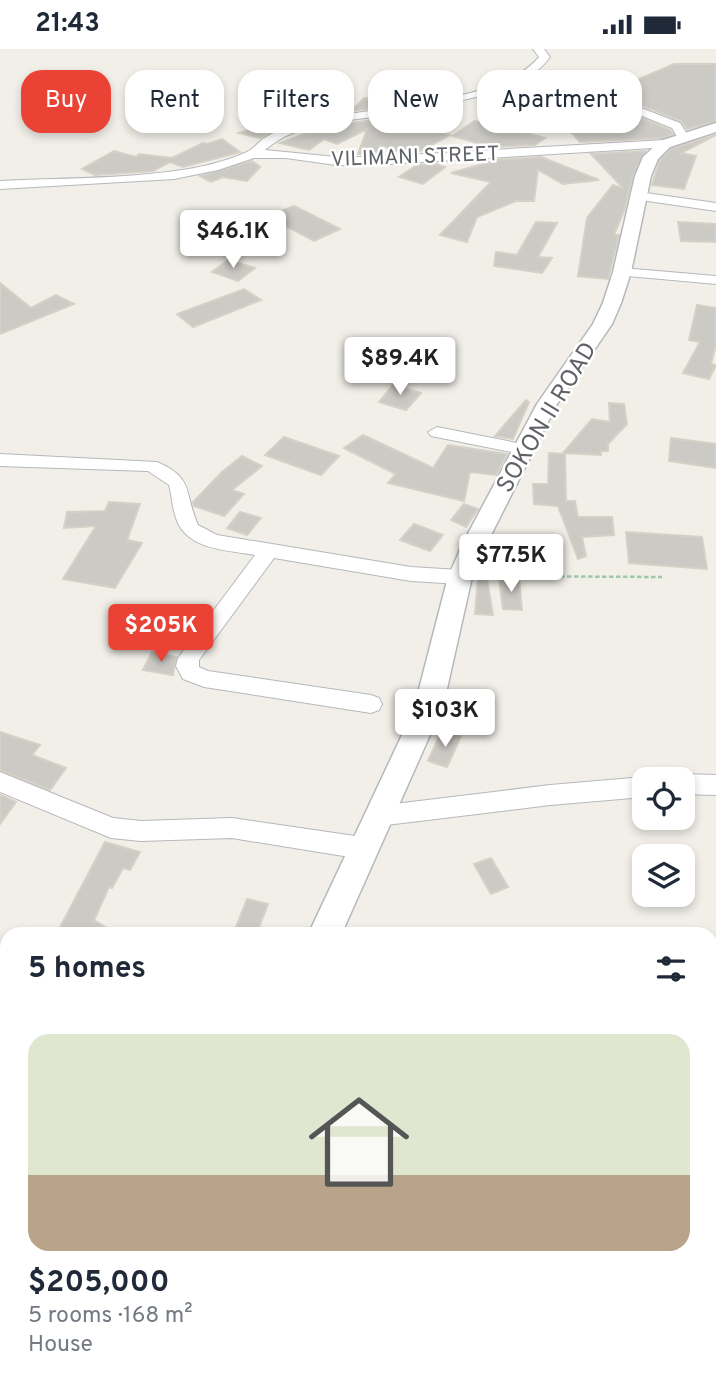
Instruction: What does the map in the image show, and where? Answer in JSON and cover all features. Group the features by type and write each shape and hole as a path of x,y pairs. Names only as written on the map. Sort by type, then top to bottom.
{"street":[{"path":"253,154 270,138 306,124 438,103 513,81 544,60 538,49"},
{"path":"642,112 676,126 674,141 716,127"},
{"name":"VILIMANI STREET","path":"0,185 174,175 214,167 253,154 286,154 336,161 372,161 674,141"},
{"name":"SOKON II ROAD","path":"327,927 432,693 460,577 522,449 547,404 602,324 622,272 651,157 674,141"},
{"path":"639,196 716,207"},
{"path":"622,272 716,280"},
{"path":"437,432 522,449"},
{"path":"0,460 151,466 176,479 186,522 196,534 212,541 411,574 460,577"},
{"path":"268,552 189,658 187,666 191,673 204,679 371,704"},
{"path":"0,782 111,828 141,831 232,828 362,848"},
{"path":"695,784 716,785"},
{"path":"378,817 550,795 632,788"}],"path":[{"path":"460,577 662,577"}],"building":[{"path":"674,64 716,64 716,121 687,129 681,121 642,106 642,78"},
{"path":"364,98 368,99 368,109 354,111"},
{"path":"642,118 670,130 673,134 662,138 580,142 572,133 642,133"},
{"path":"368,121 368,133 450,135 418,152 403,153 380,145 377,154 358,154 367,129 337,144 324,139 309,150 280,143 307,133 354,133 354,123"},
{"path":"474,121 477,122 477,133 526,133 545,138 535,145 491,147 453,136 463,133 463,129"},
{"path":"239,133 270,133 260,138"},
{"path":"716,135 681,153 696,156 684,189 652,185 660,160 671,149"},
{"path":"222,139 240,152 183,167 170,162 153,171 95,175 82,169 114,151 136,157 139,154 172,158 203,143"},
{"path":"645,151 633,175 624,211 614,235 619,235 608,279 578,276 587,218 613,185 624,189 591,154"},
{"path":"541,157 599,180 563,184 538,170 534,201 516,201 477,217 467,242 440,235 491,182 451,173 497,160"},
{"path":"252,161 260,167 247,181 223,177 211,182 200,176"},
{"path":"437,164 445,167 423,184 399,177 417,165"},
{"path":"294,206 340,229 314,241 267,216"},
{"path":"536,222 557,223 538,257 552,258 542,273 494,266 496,252 517,255"},
{"path":"678,222 716,224 716,242 681,241"},
{"path":"228,260 255,268 238,281 212,272"},
{"path":"0,283 31,308 56,295 74,304 0,334"},
{"path":"244,289 261,300 193,327 177,314"},
{"path":"697,305 716,308 716,345 711,364 716,365 709,379 683,373 700,342 689,340"},
{"path":"393,385 421,393 406,410 379,402"},
{"path":"526,400 529,402 513,439 495,436"},
{"path":"609,403 624,404 627,424 608,444 608,451 601,451 601,455 563,453 592,419 610,422"},
{"path":"363,435 433,468 448,445 507,454 496,475 470,472 464,501 388,483 396,474 344,448"},
{"path":"284,437 339,456 321,475 265,455"},
{"path":"671,438 716,444 716,468 669,461"},
{"path":"549,453 565,454 566,501 575,501 578,517 612,517 614,535 582,537 586,556 578,559 558,506 534,504 533,484 548,484"},
{"path":"242,456 262,466 232,490 244,494 224,516 194,506 193,502"},
{"path":"109,502 140,504 127,540 142,543 115,588 63,579 96,526 64,528 67,512 105,511"},
{"path":"464,504 478,509 466,527 451,520"},
{"path":"240,512 261,518 247,535 227,528"},
{"path":"414,524 443,535 430,551 400,540"},
{"path":"626,532 702,537 707,569 629,563"},
{"path":"479,567 485,567 493,615 475,614"},
{"path":"499,579 519,579 522,610 503,609"},
{"path":"152,652 176,657 173,675 143,670"},
{"path":"442,730 461,736 447,767 428,761"},
{"path":"0,732 40,745 32,755 66,768 50,790 0,770"},
{"path":"0,795 16,802 0,824"},
{"path":"105,842 140,852 130,870 123,868 112,888 109,887 94,920 105,927 60,927"},
{"path":"491,858 508,887 491,894 474,864"},
{"path":"247,899 268,904 259,927 236,927"}]}
